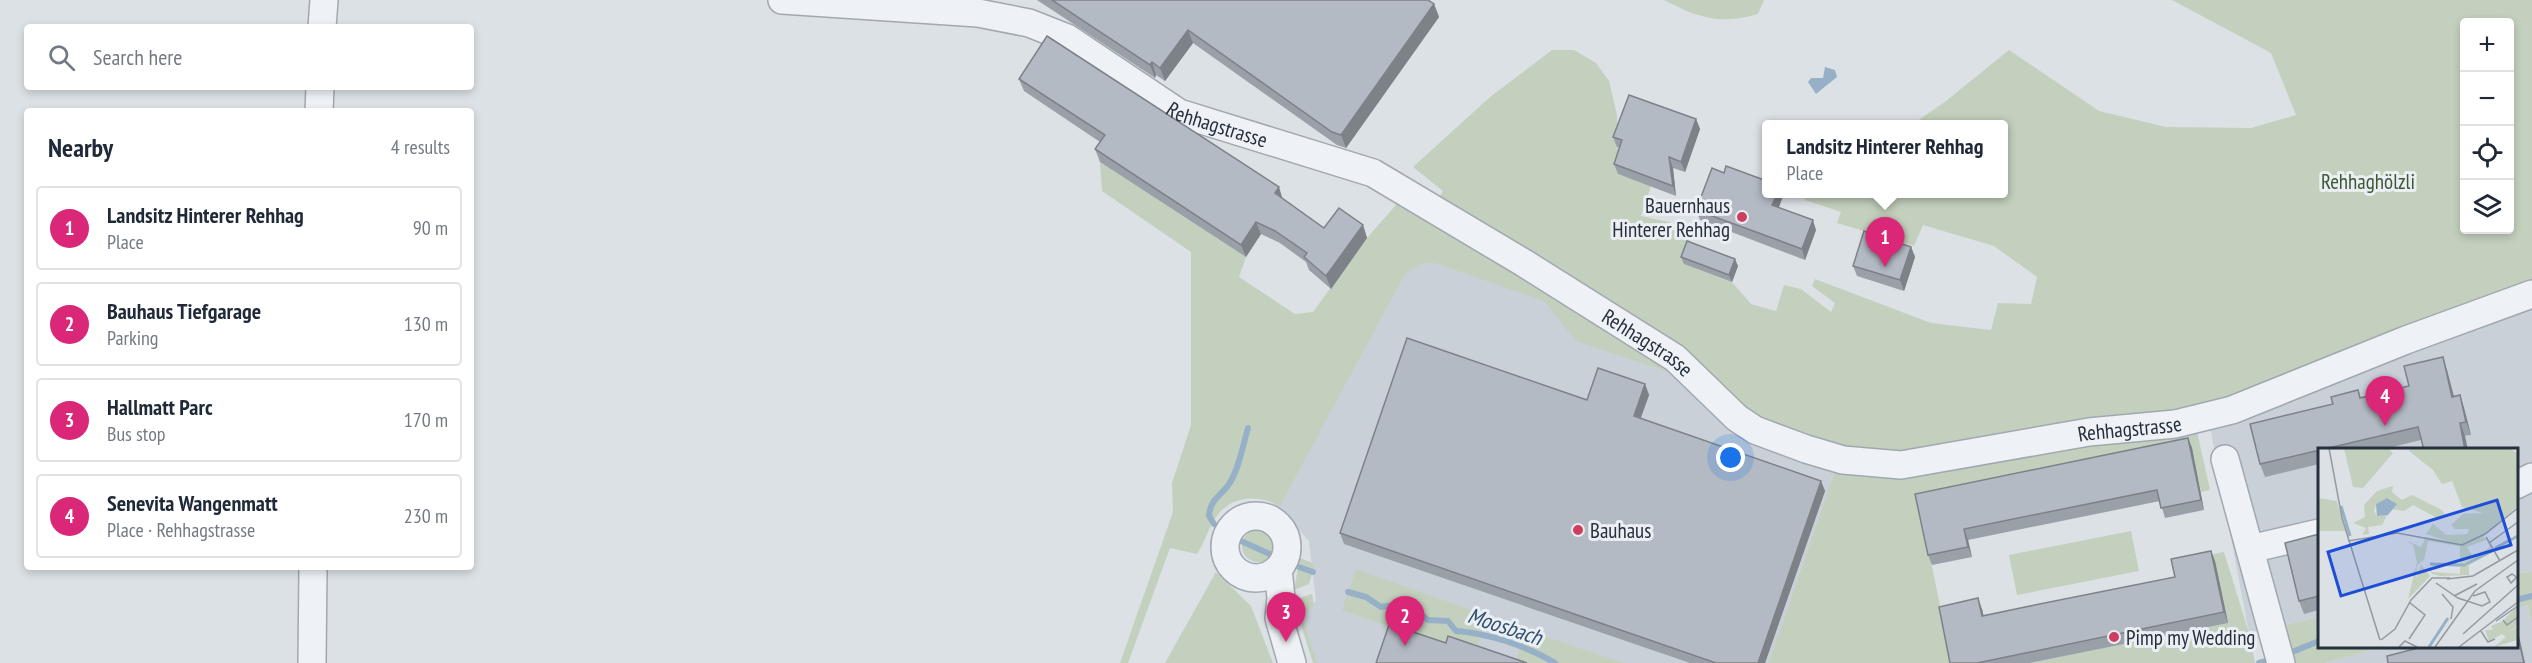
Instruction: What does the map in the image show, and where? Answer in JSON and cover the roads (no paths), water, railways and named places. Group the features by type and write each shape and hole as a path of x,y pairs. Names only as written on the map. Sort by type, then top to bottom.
{"street":[{"path":"322,24 324,0"},
{"name":"Rehhagstrasse","path":"782,0 978,13 1029,23 1067,38 1179,113 1373,173 1524,263 1675,358 1737,418 1755,430 1770,438 1844,460 1901,465 1929,462 2089,432 2203,418 2232,410 2406,340 2532,294"},
{"path":"319,108 320,90"},
{"path":"2225,459 2278,654"},
{"path":"2517,484 2532,477"},
{"path":"1278,618 1281,598 1278,569 1287,551 1282,529 1269,518 1251,516 1235,524 1226,539 1225,548 1230,563 1246,576 1278,618 1292,663"},
{"path":"2250,549 2318,533"},
{"path":"1246,576 1259,578 1278,569"},
{"path":"312,663 313,570"}],"water":[{"path":"1825,67 1835,70 1837,77 1816,94 1808,82 1811,78 1823,78"}],"waterway":[{"name":"Moosbach","path":"1214,524 1209,516 1211,506 1232,478 1248,428"},
{"name":"Moosbach","path":"1241,541 1272,555"},
{"name":"Moosbach","path":"1299,567 1313,572"},
{"name":"Moosbach","path":"1348,592 1366,597 1381,607 1407,603 1428,620 1448,621 1456,631 1508,642 1555,663"},
{"path":"2517,600 2532,596"},
{"path":"2285,655 2318,641"},
{"path":"2259,663 2273,659"}],"place":[{"name":"Bauernhaus Hinterer Rehhag","path":"1742,217"},
{"name":"Landsitz Hinterer Rehhag","path":"1885,267"},
{"name":"Senevita Wangenmatt","path":"2385,426"},
{"name":"Bauhaus","path":"1578,530"},
{"name":"Pimp my Wedding","path":"2114,637"},
{"name":"Hallmatt Parc","path":"1286,642"},
{"name":"Bauhaus Tiefgarage","path":"1405,646"}],"park label":[{"name":"Rehhaghölzli","path":"2368,181"}]}
